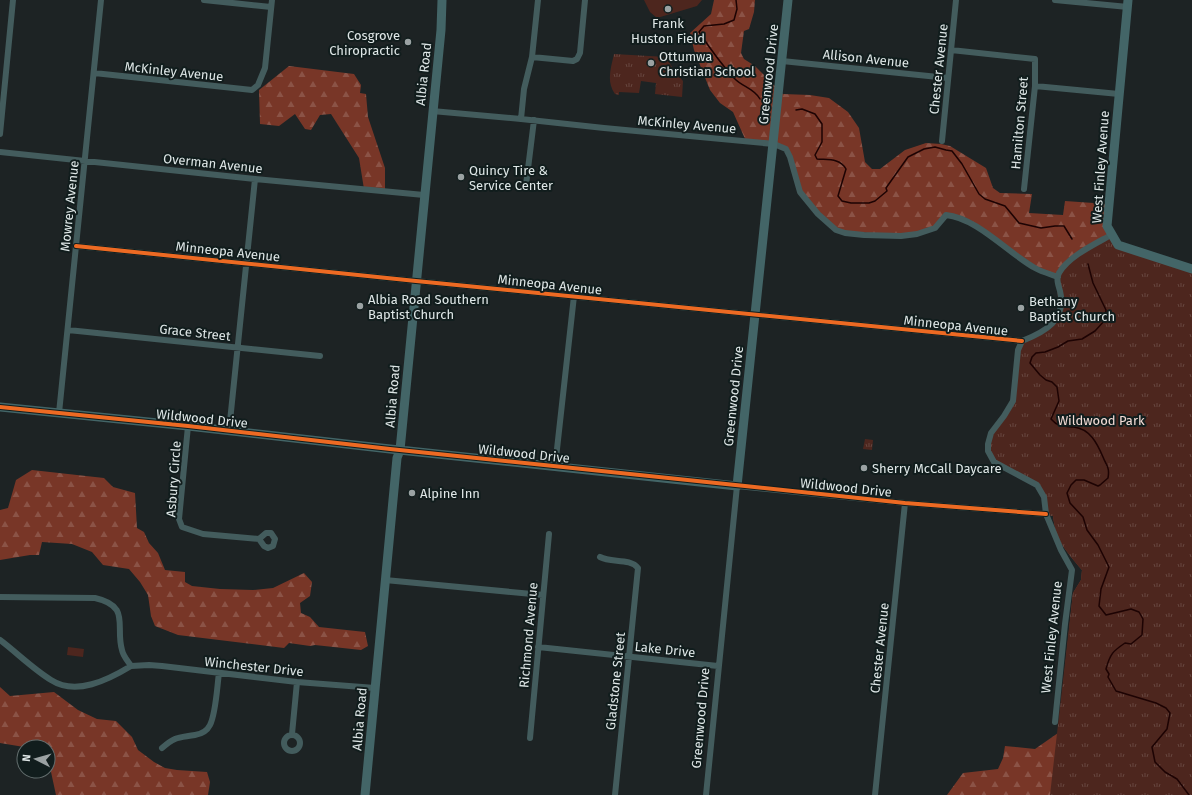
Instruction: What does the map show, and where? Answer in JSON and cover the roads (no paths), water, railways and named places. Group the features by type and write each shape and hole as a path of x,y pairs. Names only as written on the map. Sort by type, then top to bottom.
{"street":[{"path":"0,134 13,0"},
{"name":"Mowrey Avenue","path":"59,413 101,0"},
{"path":"204,0 271,7 272,0"},
{"name":"Albia Road","path":"365,795 397,458 400,450 441,30 442,0"},
{"path":"521,119 524,85 532,57 538,0"},
{"path":"532,57 577,59 580,53 586,0"},
{"name":"Greenwood Drive","path":"706,795 718,666 788,0"},
{"name":"Chester Avenue","path":"942,141 956,0"},
{"path":"1055,0 1128,4"},
{"name":"West Finley Avenue","path":"1058,277 1059,273 1066,265 1082,251 1111,235 1107,226 1107,216 1128,4"},
{"name":"McKinley Avenue","path":"94,73 252,90 258,85 265,68 271,7"},
{"name":"Hamilton Street","path":"951,50 1035,59 1035,86 1024,189"},
{"name":"Allison Avenue","path":"782,61 948,78"},
{"path":"1035,86 1119,94"},
{"name":"McKinley Avenue","path":"432,111 774,144"},
{"path":"526,185 534,120"},
{"path":"774,144 786,149 790,157 800,192 818,214 836,230 864,236 901,236 917,234 935,228 946,215 956,216 971,223 1036,269 1058,277 1061,297 1059,314 1056,320 1049,328 1022,342"},
{"name":"Overman Avenue","path":"0,152 85,162 424,195"},
{"path":"228,431 247,263 254,179"},
{"path":"1111,235 1118,245 1192,269"},
{"name":"Minneopa Avenue","path":"76,246 1022,342"},
{"path":"555,467 574,296"},
{"name":"Grace Street","path":"68,330 320,356"},
{"name":"West Finley Avenue","path":"1022,342 1018,350 1013,401 991,433 988,451 994,462 1037,485 1044,497 1046,514 1066,560 1072,570 1055,722"},
{"name":"Wildwood Drive","path":"0,407 737,486 1046,514"},
{"name":"Asbury Circle","path":"188,426 179,519 182,527 203,534 259,539"},
{"name":"Chester Avenue","path":"875,795 905,502"},
{"name":"Richmond Avenue","path":"530,738 549,534"},
{"name":"Gladstone Street","path":"600,557 606,560 632,563 638,568 614,795"},
{"path":"385,580 543,595"},
{"path":"0,596 95,598 106,600 114,608 119,617 122,651 132,666 119,674 91,685 77,687 64,685 51,680 0,640"},
{"name":"Lake Drive","path":"538,647 718,666"},
{"name":"Winchester Drive","path":"132,666 157,666 297,682 375,688"},
{"path":"162,748 173,739 203,733 210,726 213,716 219,673"},
{"path":"292,734 297,682"}],"waterway":[{"path":"736,0 737,9 734,20 724,24 704,26 699,32 724,67 734,78 755,92 760,99"},
{"path":"796,110 802,109 815,114 822,124 822,142 815,155 817,159 837,161 846,169 838,196 842,201 851,203 869,203 875,201 887,191 886,188 908,157 924,149 935,147 952,151 962,164 979,194 985,199 1005,206 1019,223 1041,228 1064,226 1072,239"},
{"path":"1088,264 1093,283 1106,310 1105,320 1095,331 1082,339 1068,341 1045,352 1036,353 1032,357 1030,363 1040,375 1046,380 1052,382 1057,387 1059,401 1051,419 1059,425 1080,428 1089,434 1098,447 1107,466 1108,478 1100,485 1098,486 1084,480 1076,480 1071,485 1067,493 1070,503 1083,517 1087,530 1098,545 1109,567 1101,589 1099,606 1106,615 1131,609 1139,612 1143,619 1142,635 1131,644 1125,643 1115,651 1111,656 1106,669 1109,674 1108,677 1116,691 1156,703 1166,708 1170,713 1167,729 1152,747 1155,762 1165,772 1177,779 1189,795"}],"place":[{"name":"Frank Huston Field","path":"668,9"},
{"name":"Cosgrove Chiropractic","path":"408,42"},
{"name":"Ottumwa Christian School","path":"651,63"},
{"name":"Quincy Tire & Service Center","path":"461,177"},
{"name":"Albia Road Southern Baptist Church","path":"360,306"},
{"name":"Bethany Baptist Church","path":"1021,308"},
{"name":"Sherry McCall Daycare","path":"864,468"},
{"name":"Alpine Inn","path":"412,493"}],"park label":[{"name":"Wildwood Park","path":"1101,420"}]}
